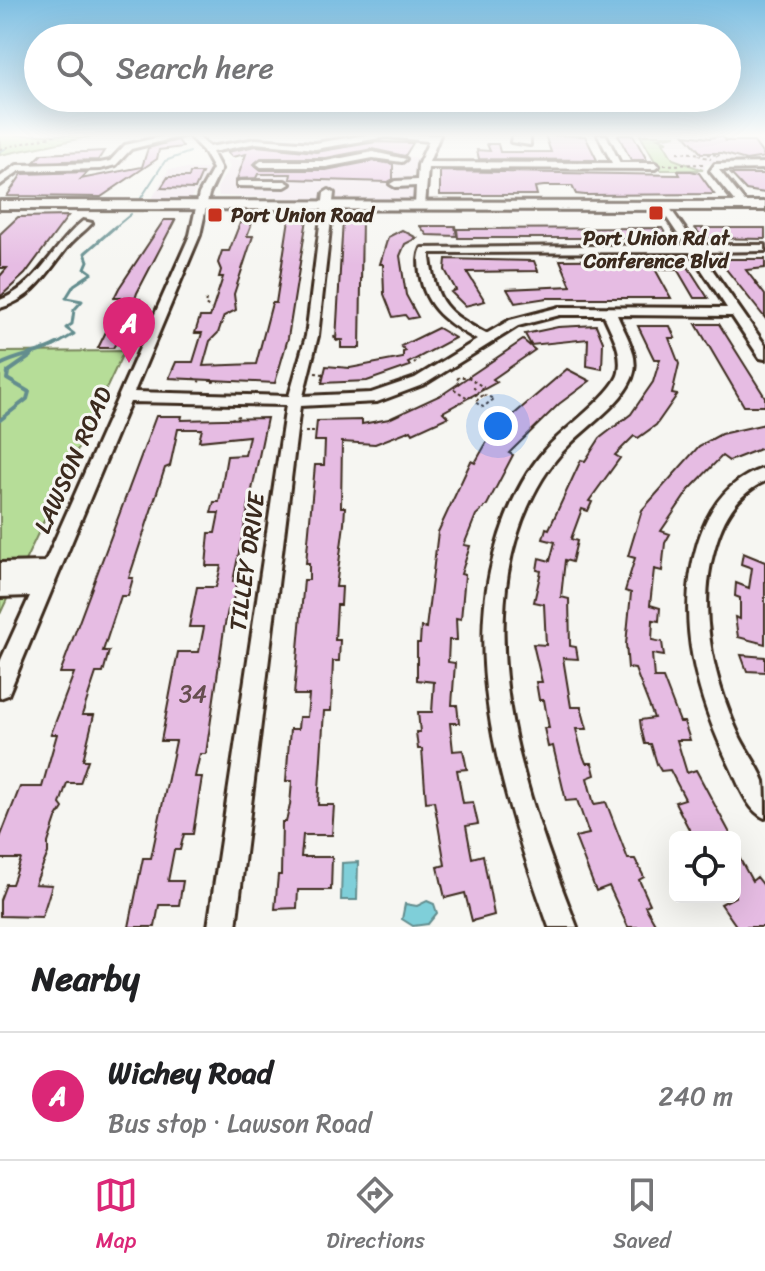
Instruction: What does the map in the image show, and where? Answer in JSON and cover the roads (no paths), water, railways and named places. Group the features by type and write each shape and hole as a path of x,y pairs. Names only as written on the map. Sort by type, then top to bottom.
{"main road":[{"path":"0,205 201,206 328,200 420,206 765,206"}],"street":[{"name":"LAWSON ROAD","path":"0,687 190,249 201,206 216,178"},
{"path":"419,178 420,206"},
{"path":"720,178 743,206"},
{"path":"236,182 285,184"},
{"path":"395,184 418,183"},
{"name":"TILLEY DRIVE","path":"222,927 294,401 312,336 328,200"},
{"path":"664,206 765,355"},
{"path":"0,304 12,301 45,272 76,230 87,223"},
{"path":"485,339 448,318 428,296 423,256 426,250 765,248"},
{"path":"563,927 537,863 497,704 495,596 512,518 542,465 571,430 626,376 627,353 609,312"},
{"path":"126,397 353,401 391,393 431,375 485,339 537,315 735,312"},
{"path":"765,474 742,486 718,513 699,567 696,597 697,633 706,672 724,723 765,806"},
{"path":"0,571 47,578"},
{"path":"0,588 47,578"}],"water":[{"path":"358,862 357,900 341,900 342,863"},
{"path":"427,901 434,904 437,913 428,924 413,926 402,919 405,904 417,906"}],"waterway":[{"path":"141,198 154,178"},
{"path":"114,228 131,214"},
{"path":"54,346 74,334 66,328 72,324 74,310 82,301 66,298 74,285 92,273 85,268 88,261 85,253 116,226"},
{"path":"0,365 57,344"},
{"path":"0,420 27,399 29,392 7,379 8,372 31,356"}],"place":[{"name":"Port Union Rd at Conference Blvd","path":"656,213"},
{"name":"Port Union Road","path":"215,215"},
{"name":"Wichey Road","path":"129,363"}]}
